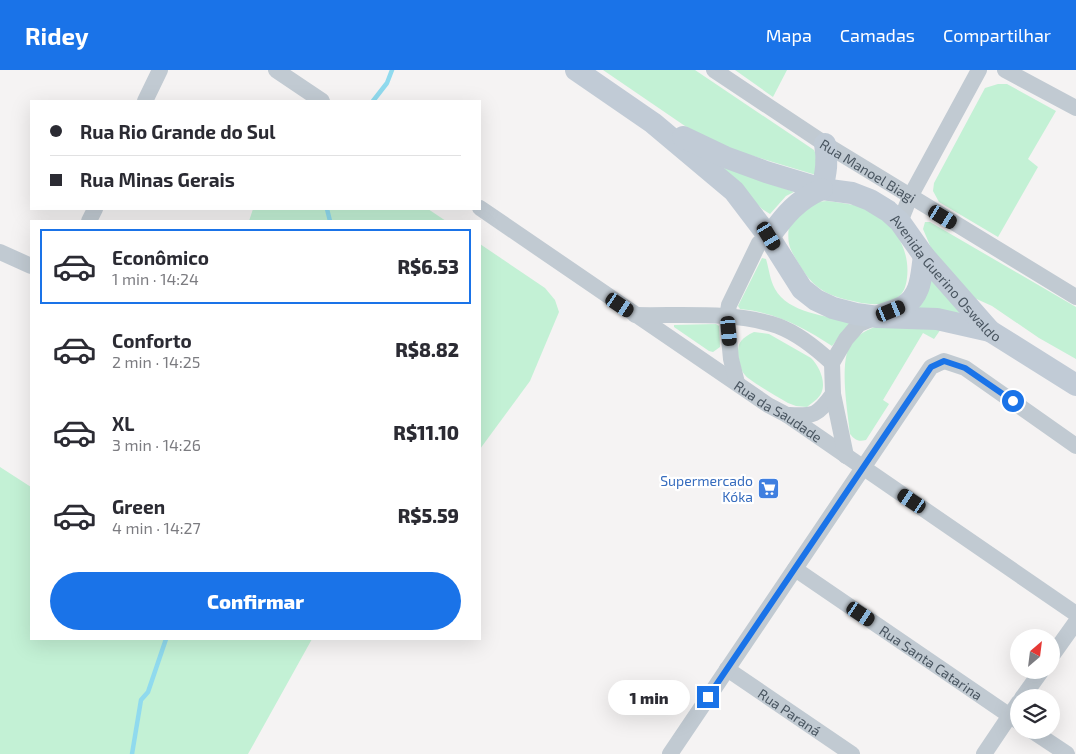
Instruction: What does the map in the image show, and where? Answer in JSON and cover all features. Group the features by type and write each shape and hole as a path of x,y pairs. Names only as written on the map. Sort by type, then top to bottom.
{"main road":[{"name":"Avenida Guerino Oswaldo","path":"576,70 653,123 734,191 769,236 802,289 816,300 833,308 856,314 878,317 937,319 990,331"},
{"name":"Avenida Guerino Oswaldo","path":"653,123 725,156 766,172 822,189 852,193 870,200 888,211 900,222 924,256 990,331"},
{"path":"769,236 788,212 811,194 822,189 827,170 825,144"},
{"path":"878,317 905,306 914,297 920,286 924,256"},
{"path":"990,331 1076,385"}],"street":[{"path":"145,100 160,70"},
{"path":"276,70 321,100"},
{"name":"Rua Manoel Biagi","path":"714,70 825,144 1076,297"},
{"path":"900,222 910,197 979,70"},
{"path":"1005,70 1076,108"},
{"name":"Rua da Saudade","path":"481,209 768,405 787,415 1076,614"},
{"path":"737,383 731,360 729,305 759,242 769,236"},
{"path":"0,252 30,266"},
{"path":"635,315 728,317 748,319 778,326 815,347 832,363"},
{"path":"846,456 833,394 832,363 846,339 859,324 878,317"},
{"path":"670,754 931,367 944,361 965,368 1076,446"},
{"path":"787,415 812,416 822,409 833,394"},
{"name":"Rua Santa Catarina","path":"795,569 1010,716"},
{"path":"1060,644 1076,622"},
{"name":"Rua Paraná","path":"727,669 852,754"},
{"path":"984,754 1010,724"},
{"path":"1044,739 1067,754"}],"green space":[{"path":"603,70 695,70 814,150 819,162 816,175 723,147 685,126"},
{"path":"735,70 787,70 773,97"},
{"path":"998,84 1007,84 1056,111 1028,159 1038,167 998,237 939,202 933,191 934,183 985,88"},
{"path":"725,166 794,192 786,196 770,214 762,209 723,169"},
{"path":"827,201 867,209 885,221 897,235 907,260 907,278 905,287 897,298 878,304 847,300 830,294 810,280 793,254 788,237 789,225 816,202"},
{"path":"253,210 430,210 444,220 249,220"},
{"path":"925,222 930,222 1076,307 1076,359 1039,338 992,306 970,296 937,262 923,229"},
{"path":"481,245 545,288 555,300 559,312 530,381 481,448"},
{"path":"762,258 766,259 775,289 789,303 809,312 851,322 832,346 811,333 777,317 740,309 738,306"},
{"path":"931,279 960,310 958,315 915,309"},
{"path":"716,324 719,326 720,347 713,352 674,327 674,325"},
{"path":"881,325 943,326 934,339 923,333 883,400 889,404 866,440 859,441 850,434 845,389 845,364 850,346 859,335"},
{"path":"754,332 769,334 811,358 818,367 823,384 821,394 816,400 807,407 796,406 768,391 745,375 740,366 738,349 741,341"},
{"path":"0,467 30,486 30,640 311,640 248,754 0,754"}],"waterway":[{"path":"374,100 387,83 392,70"},
{"path":"327,210 330,220"},
{"path":"132,754 141,700 148,692 166,640"}],"place":[{"name":"Supermercado Kóka","path":"769,488"}],"route":[{"path":"708,697 931,367 944,361 965,368 1013,401"}]}
